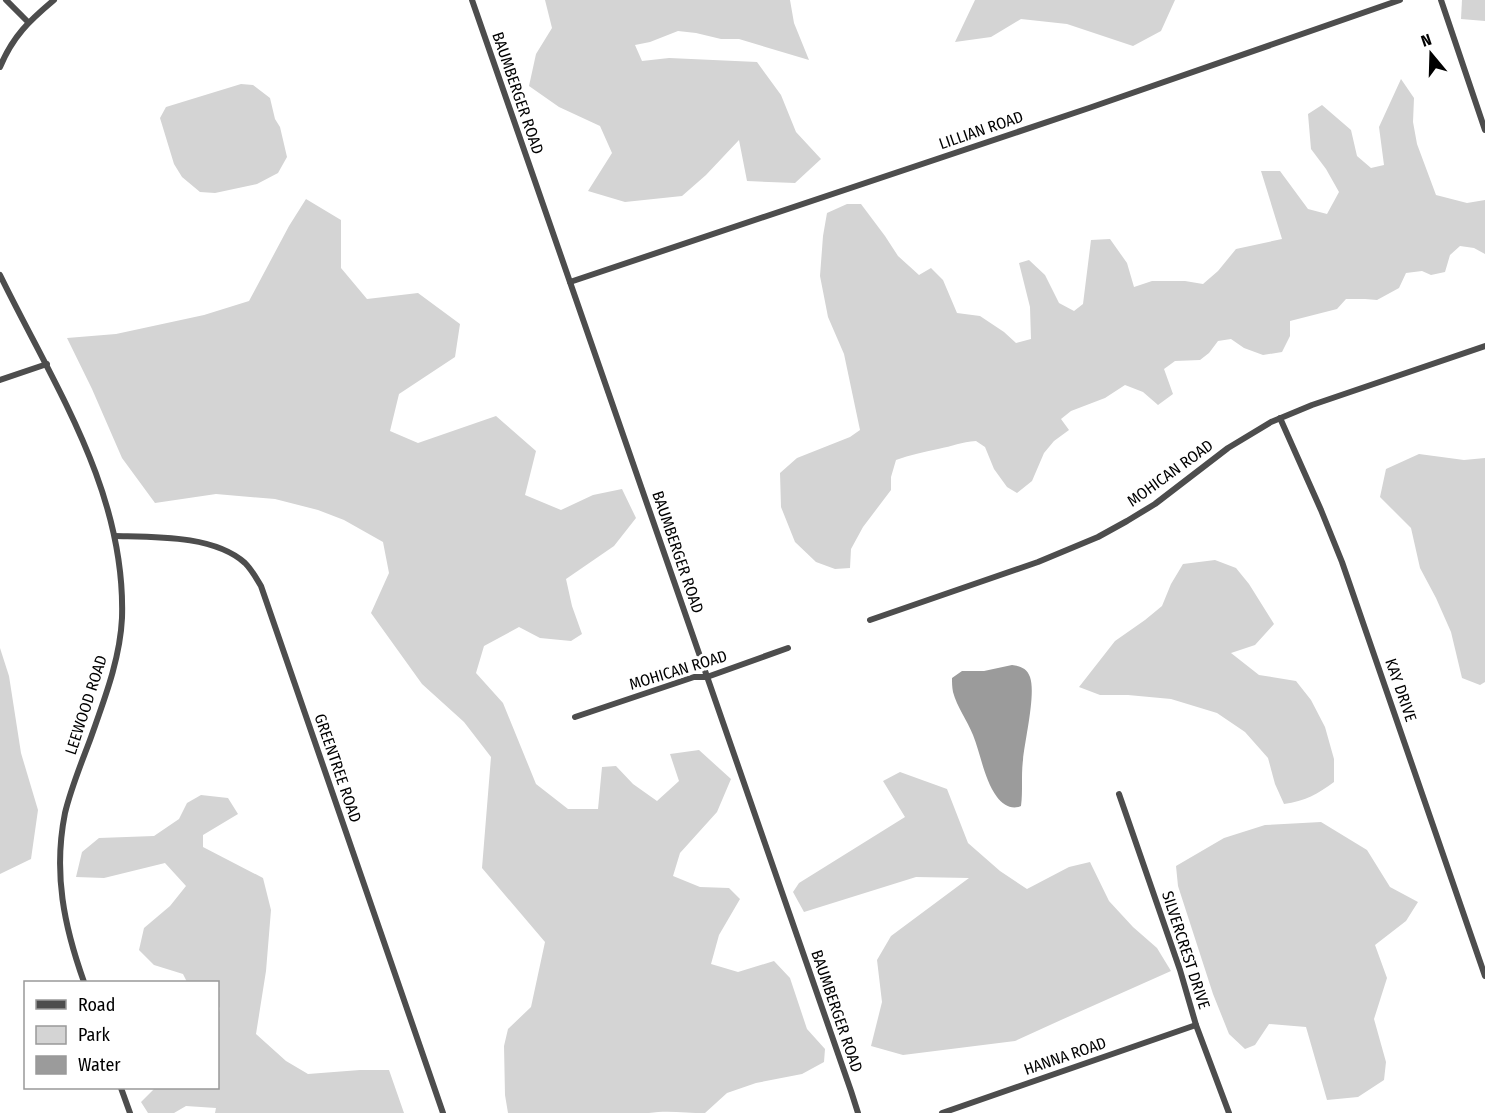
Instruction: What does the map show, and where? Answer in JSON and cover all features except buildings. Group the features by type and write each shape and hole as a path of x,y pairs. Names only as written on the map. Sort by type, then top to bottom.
{"street":[{"path":"6,0 28,22"},
{"path":"0,67 12,44 28,22 54,0"},
{"name":"BAUMBERGER ROAD","path":"472,0 858,1113"},
{"name":"LILLIAN ROAD","path":"570,282 1089,108 1400,0"},
{"path":"1441,0 1485,130"},
{"name":"LEEWOOD ROAD","path":"0,275 70,411 107,505 115,536 122,599 117,658 105,699 71,793 60,855 64,911 70,939 84,981"},
{"name":"MOHICAN ROAD","path":"870,620 1038,562 1098,537 1155,504 1249,434 1280,418 1485,346"},
{"path":"0,380 46,364"},
{"name":"KAY DRIVE","path":"1280,418 1342,562 1485,976"},
{"name":"GREENTREE ROAD","path":"115,536 175,538 213,546 239,559 254,574 261,586 443,1113"},
{"name":"MOHICAN ROAD","path":"575,717 694,677 707,677 788,648"},
{"name":"SILVERCREST DRIVE","path":"1119,794 1180,970 1196,1025 1229,1113"},
{"name":"HANNA ROAD","path":"942,1113 1196,1025"},
{"path":"121,1089 130,1113"}],"green space":[{"path":"545,0 790,0 794,23 809,60 739,39 721,39 678,31 635,45 642,61 669,58 757,62 781,95 796,132 821,159 795,183 747,181 739,140 706,175 682,196 625,202 588,191 612,153 600,126 559,107 529,86 536,54 552,28"},
{"path":"975,0 1175,0 1161,31 1133,46 1067,24 1021,19 991,37 955,42"},
{"path":"1462,0 1485,0 1485,21 1461,19"},
{"path":"1401,79 1414,98 1413,122 1417,144 1436,195 1467,203 1485,200 1485,254 1474,248 1460,246 1450,255 1445,272 1431,275 1422,271 1406,273 1399,288 1377,300 1346,299 1337,309 1290,321 1290,336 1282,352 1263,355 1244,348 1231,339 1218,341 1200,360 1175,361 1164,369 1173,394 1158,405 1143,392 1125,385 1105,398 1071,411 1061,419 1069,430 1054,441 1044,453 1032,481 1017,493 1007,487 994,469 985,447 976,441 896,460 891,477 891,490 863,527 851,549 850,568 835,569 816,562 795,542 781,507 780,473 797,458 850,437 860,430 844,354 828,317 820,276 827,213 847,204 861,204 898,256 919,275 931,268 943,280 957,313 980,316 1016,343 1031,339 1030,307 1019,263 1029,260 1045,275 1059,303 1074,311 1083,304 1091,240 1110,239 1127,263 1134,287 1152,281 1185,281 1203,284 1218,271 1236,249 1282,239 1261,171 1280,171 1308,209 1327,214 1339,192 1311,149 1308,114 1322,105 1351,130 1357,156 1371,168 1384,165 1379,127"},
{"path":"241,84 253,85 270,98 287,157 278,173 257,184 215,193 200,192 182,177 174,164 160,118 166,107"},
{"path":"306,199 341,220 341,268 367,299 418,293 460,324 455,357 399,394 390,431 418,443 496,416 536,451 525,495 561,510 593,495 622,489 636,518 614,546 566,579 582,634 571,641 540,638 519,627 484,646 476,673 503,703 536,784 568,809 598,809 602,767 616,766 633,784 657,801 679,781 670,754 699,750 731,779 717,812 680,853 673,876 700,887 729,888 740,899 719,935 711,964 738,972 774,961 790,978 807,1029 825,1049 824,1062 802,1074 756,1083 727,1093 705,1113 508,1113 505,1095 504,1046 508,1029 531,1007 545,942 482,868 491,757 464,722 422,684 371,613 389,573 383,542 344,520 318,510 275,499 216,494 155,503 122,458 67,338 116,334 204,315 249,301"},
{"path":"1419,454 1464,460 1485,458 1485,682 1480,685 1462,678 1451,632 1420,568 1411,528 1380,497 1386,469"},
{"path":"1215,560 1236,568 1274,624 1255,645 1231,653 1259,675 1296,681 1311,700 1325,727 1334,759 1334,782 1305,799 1284,804 1275,784 1268,758 1245,732 1217,713 1171,699 1100,695 1079,687 1115,641 1162,606 1183,564"},
{"path":"0,648 9,676 21,753 38,810 31,859 0,874"},
{"path":"900,772 947,789 968,843 1000,871 1027,889 1069,867 1090,862 1109,901 1157,948 1171,971 1015,1041 903,1055 871,1046 882,1002 877,960 891,936 969,878 916,877 804,912 793,892 799,883 905,817 883,781"},
{"path":"201,795 228,798 238,814 203,835 203,847 263,878 271,910 266,971 256,1034 286,1061 308,1074 389,1070 404,1113 215,1113 216,1108 186,1106 174,1113 148,1113 141,1102 154,1089 219,1089 219,981 186,981 183,974 154,965 139,950 144,928 170,906 186,886 165,863 104,878 76,877 82,852 99,838 154,836 179,819 187,803"},
{"path":"1321,822 1367,850 1390,887 1418,902 1406,921 1375,945 1387,978 1374,1019 1386,1062 1384,1080 1358,1097 1327,1100 1306,1027 1269,1024 1255,1045 1245,1049 1229,1034 1213,994 1178,886 1176,866 1224,838 1265,825"}],"water":[{"path":"1012,665 1027,671 1032,685 1030,717 1022,766 1021,806 1014,807 1002,802 993,790 973,735 955,698 952,681 952,678 962,671 984,671"}]}
